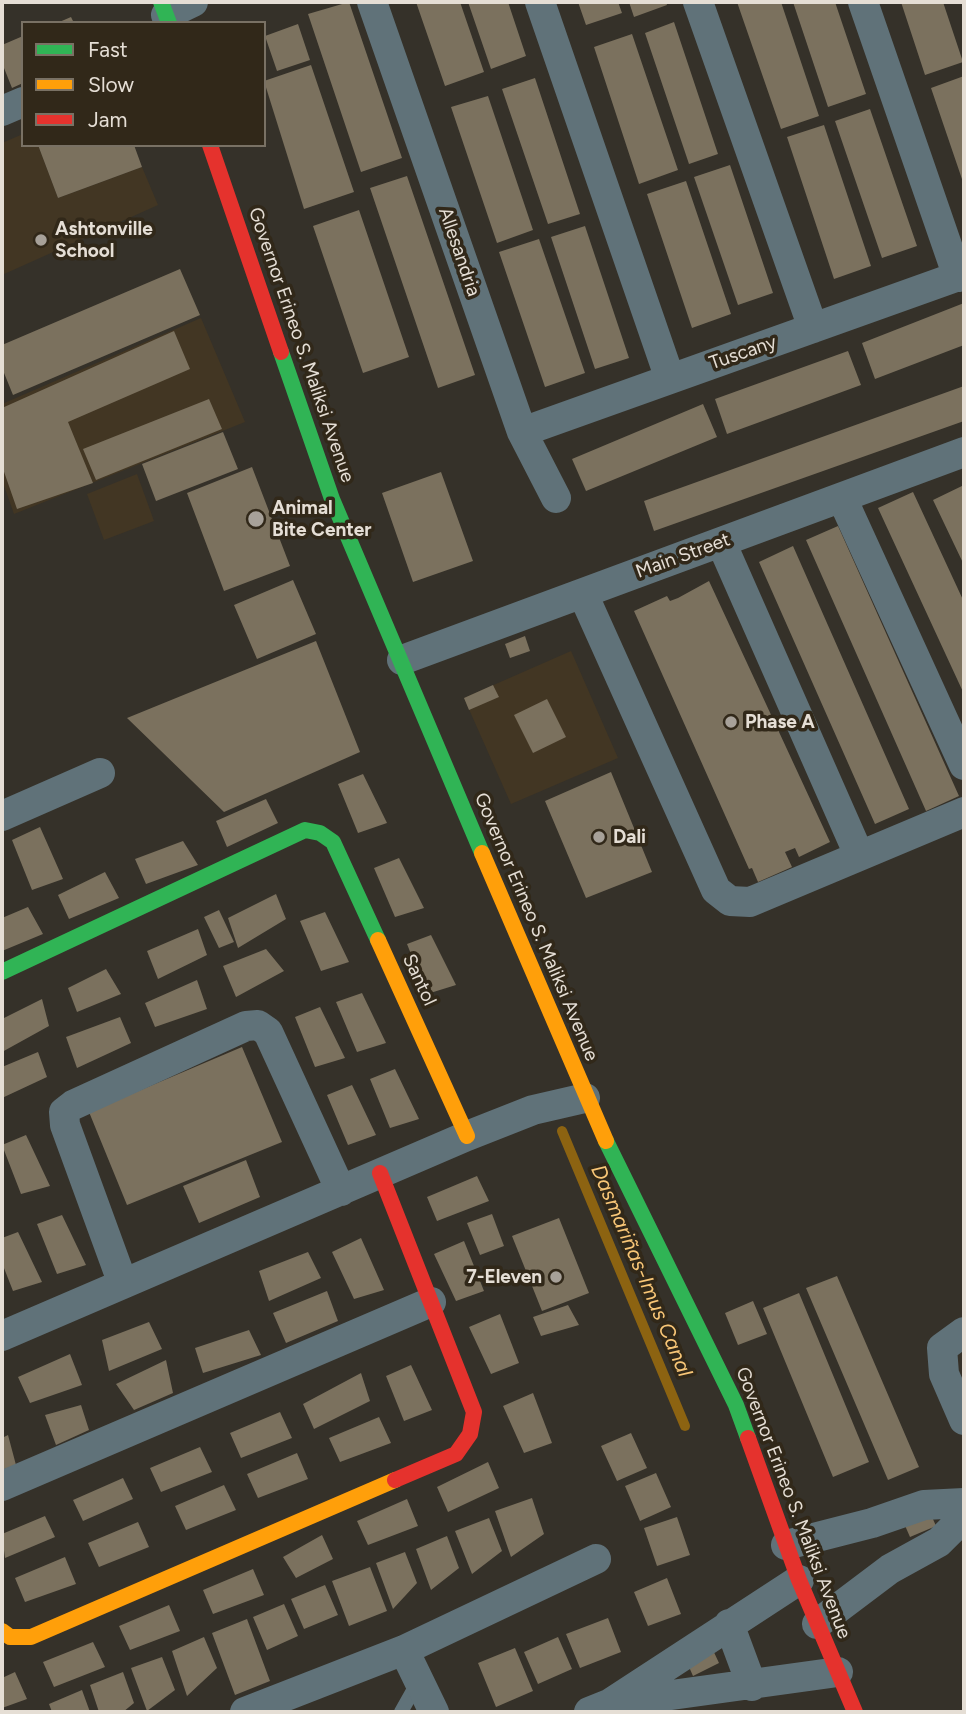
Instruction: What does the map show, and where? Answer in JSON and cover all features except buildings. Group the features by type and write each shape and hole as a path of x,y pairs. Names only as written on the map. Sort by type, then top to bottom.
{"main road":[{"name":"Governor Erineo S. Maliksi Avenue","path":"212,147 332,499 585,1098 736,1405 799,1580 855,1712"},
{"name":"Santol","path":"2,972 305,830 320,834 333,842 467,1136"},
{"path":"2,1631 10,1637 31,1637 456,1454 470,1434 474,1412 380,1173"}],"street":[{"path":"165,13 193,2"},
{"name":"Allesandria","path":"372,2 522,432 556,498"},
{"path":"540,2 670,379"},
{"path":"698,2 813,328"},
{"path":"863,2 961,275"},
{"path":"2,111 21,103"},
{"name":"Tuscany","path":"522,432 961,275"},
{"name":"Main Street","path":"402,660 964,452"},
{"path":"842,498 964,765"},
{"path":"721,542 859,855"},
{"path":"583,594 716,890 730,901 750,902 964,812"},
{"path":"2,816 100,773"},
{"path":"123,1284 65,1125 64,1112 73,1105 246,1026 258,1026 268,1032 341,1191"},
{"path":"4,1330 123,1284 467,1136 533,1110 585,1098"},
{"path":"2,1486 431,1302"},
{"path":"964,1332 942,1348 944,1374 964,1420"},
{"path":"786,1545 872,1523 924,1505 964,1503"},
{"path":"817,1624 891,1569 939,1542 964,1517"},
{"path":"872,1523 891,1569"},
{"path":"244,1712 404,1650 596,1559"},
{"path":"599,1708 799,1580"},
{"path":"729,1624 752,1686"},
{"path":"404,1650 434,1712"},
{"path":"599,1708 838,1672"}],"lane":[{"path":"401,1712 419,1680"}],"shaded area":[{"name":"Ashtonville School","path":"21,135 21,147 39,147 58,198 142,167 158,205 2,275 2,143"},
{"path":"201,318 245,422 14,514 2,480 2,404"},
{"path":"137,474 154,521 104,540 87,494"},
{"path":"571,651 618,758 511,804 464,698"}],"waterway":[{"name":"Dasmariñas-Imus Canal","path":"562,1131 685,1426"}],"traffic: fast":[{"path":"161,2 168,21"},
{"path":"281,352 332,499 482,853"},
{"path":"2,972 305,830 320,833 333,842 378,940"},
{"path":"606,1141 736,1405 748,1438"}],"traffic: slow":[{"path":"482,853 606,1141"},
{"path":"378,940 467,1136"},
{"path":"2,1631 10,1637 31,1637 395,1480"}],"traffic: jam":[{"path":"211,147 281,352"},
{"path":"380,1173 474,1412 470,1434 456,1454 395,1480"},
{"path":"748,1438 799,1580 855,1712"}],"place":[{"name":"Ashtonville School","path":"41,240"},
{"name":"Animal Bite Center","path":"256,519"},
{"name":"Phase A","path":"731,722"},
{"name":"Dali","path":"599,837"},
{"name":"7-Eleven","path":"556,1277"}]}
